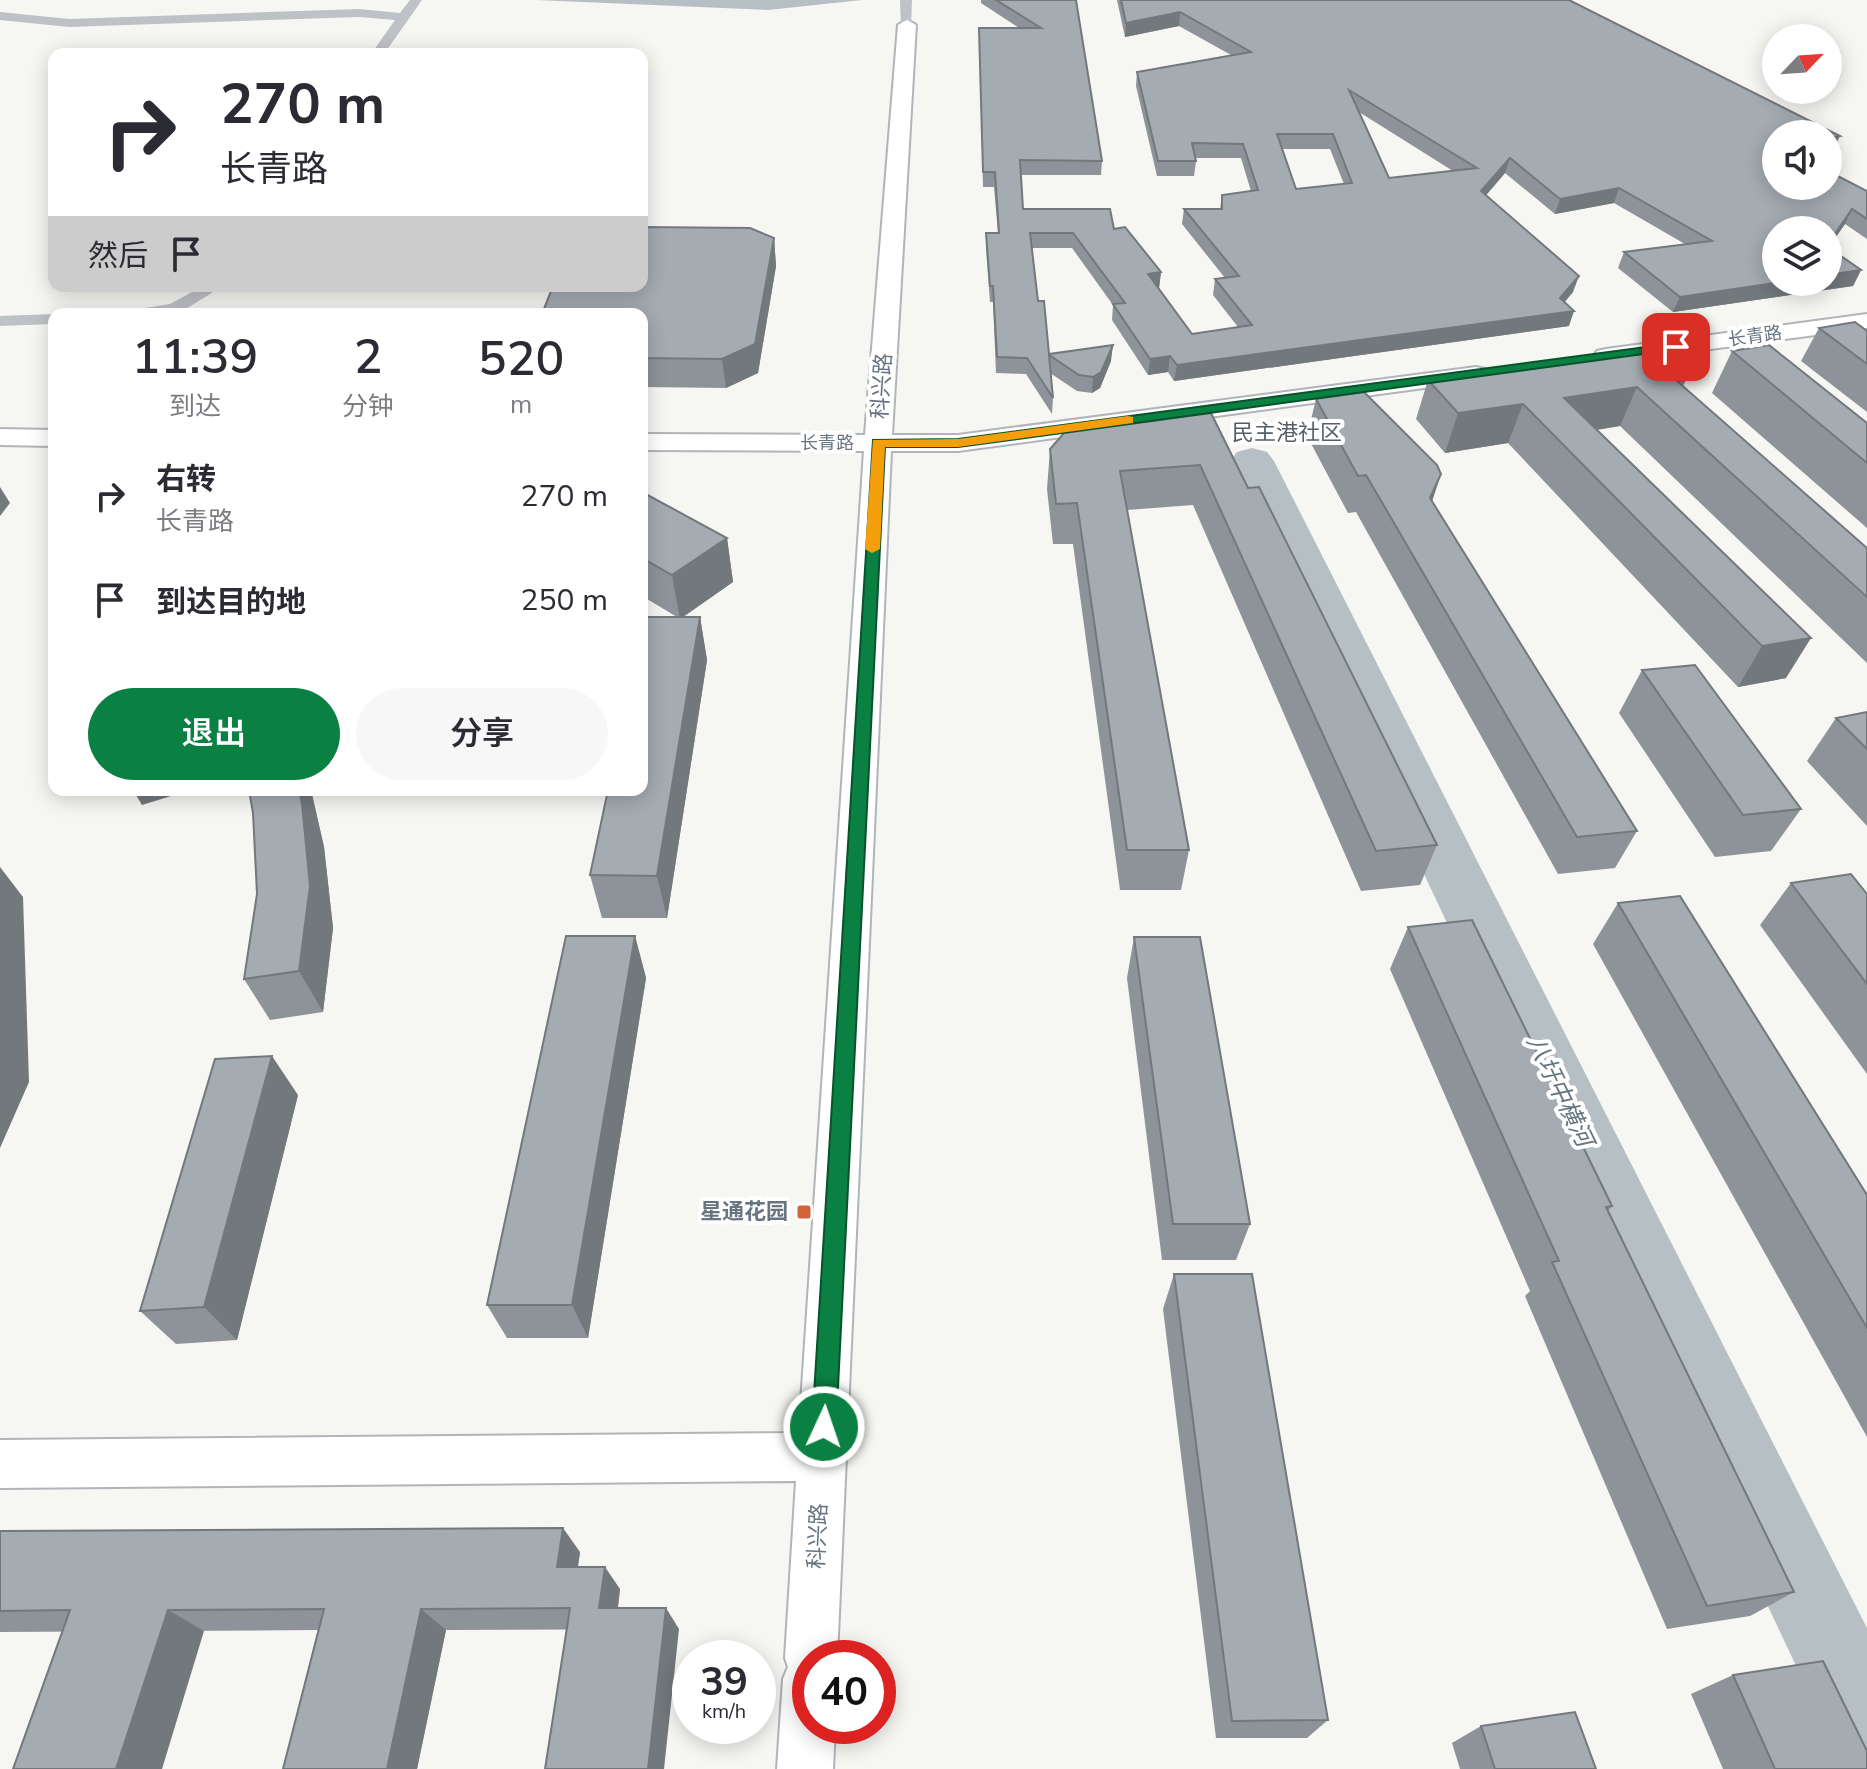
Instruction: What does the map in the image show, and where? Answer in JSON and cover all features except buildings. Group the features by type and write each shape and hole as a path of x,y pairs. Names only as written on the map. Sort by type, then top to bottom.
{"street":[{"path":"381,48 416,0"},
{"path":"906,0 907,25"},
{"path":"0,16 18,13 69,23 359,13 403,17"},
{"name":"科兴路","path":"812,1640 878,443 907,25"},
{"path":"175,308 204,292"},
{"path":"0,321 48,319"},
{"name":"长青路","path":"1578,360 1867,321"},
{"name":"长青路","path":"648,442 958,443 1501,370"},
{"path":"0,437 48,438"},
{"path":"0,1464 822,1457"},
{"path":"805,1769 806,1744"}],"shaded area":[{"path":"536,0 862,0 768,10"}],"waterway":[{"name":"八圩中横河","path":"1252,461 1867,1720"}],"slow traffic":[{"path":"872,549 878,443 958,443 1128,420"}],"place":[{"name":"星通花园","path":"804,1212"}],"district":[{"name":"民主港社区","path":"1287,433"}],"route":[{"path":"824,1427 878,443 958,443 1676,347"}]}
